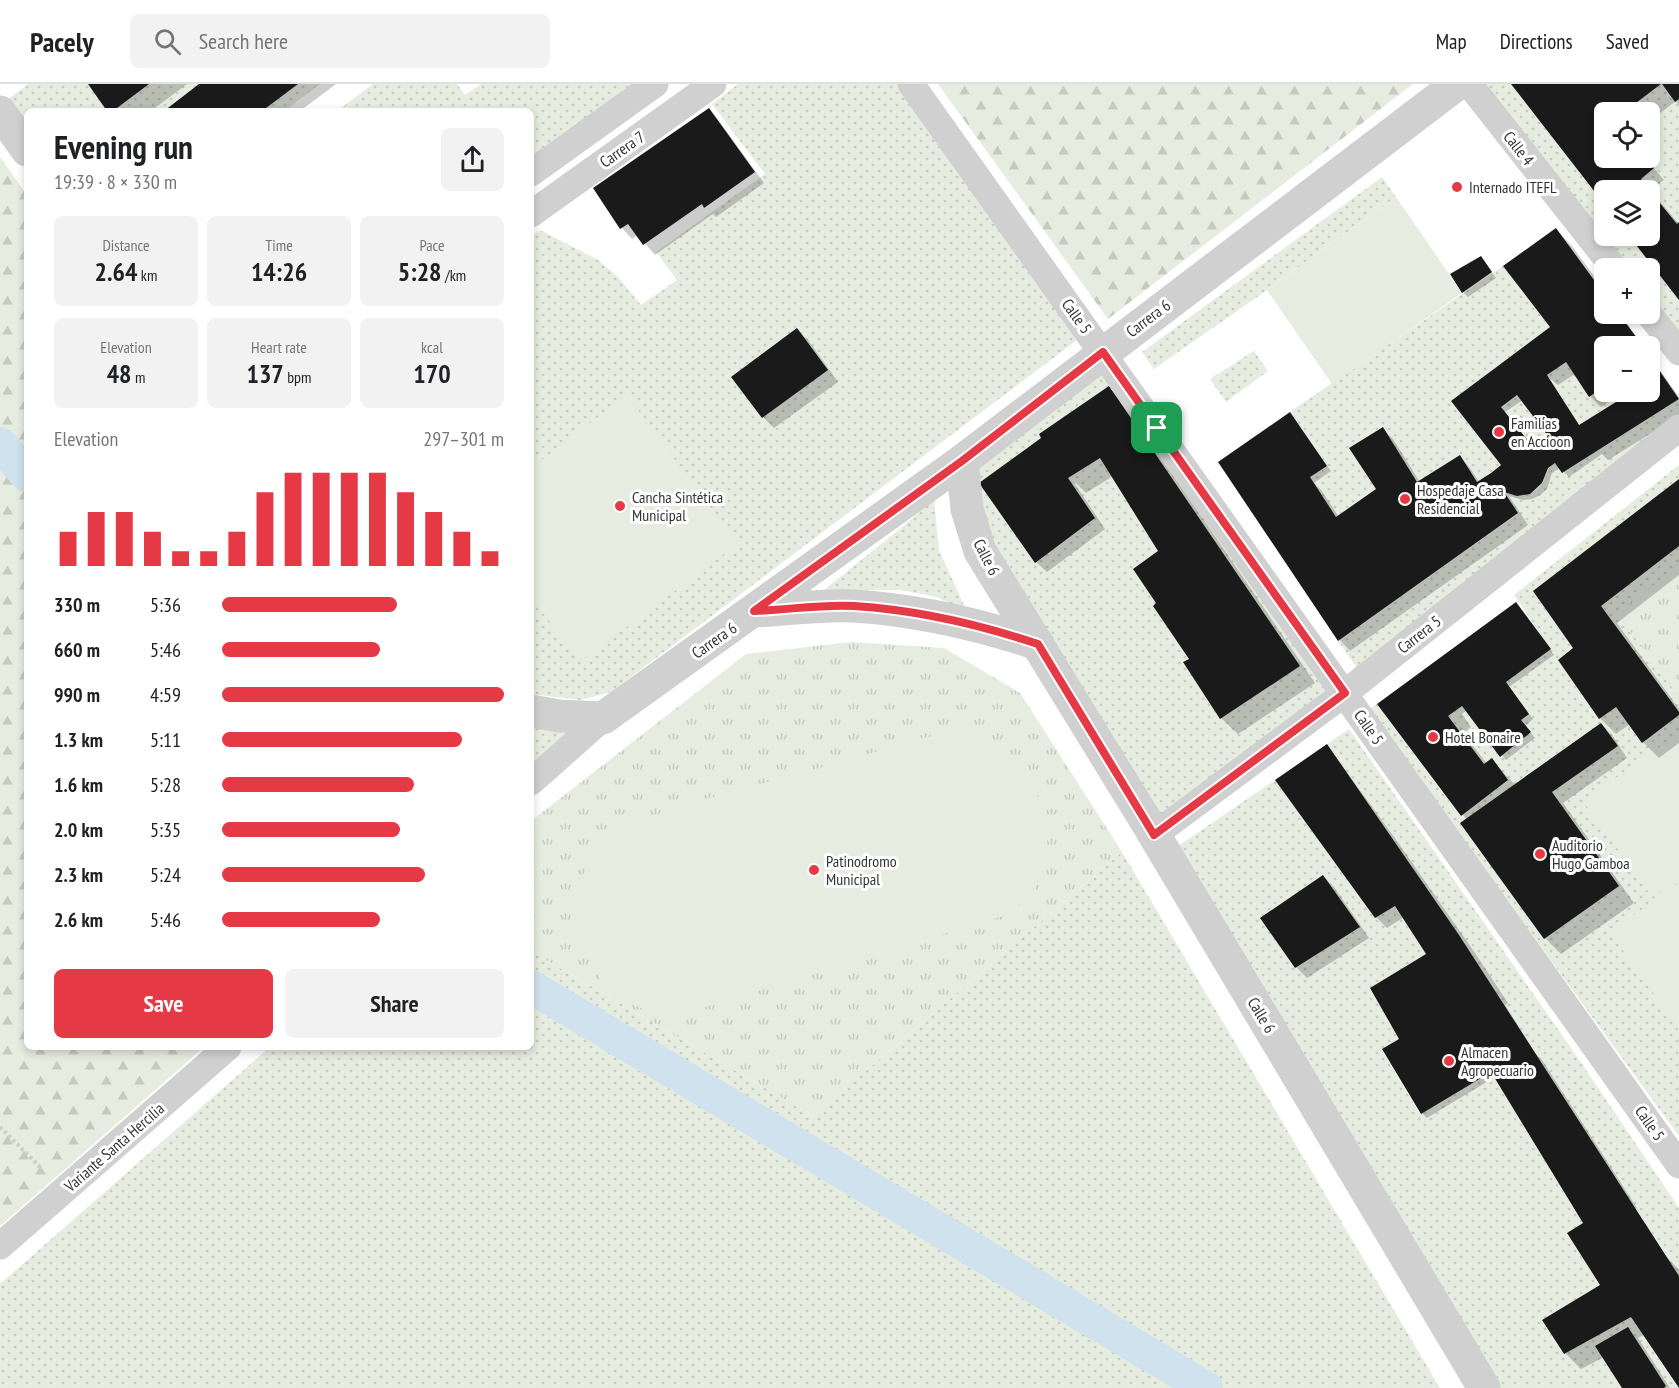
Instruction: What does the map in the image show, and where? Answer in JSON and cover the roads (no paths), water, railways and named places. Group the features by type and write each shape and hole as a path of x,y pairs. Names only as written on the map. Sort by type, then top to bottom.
{"street":[{"name":"Carrera 7","path":"534,171 655,84"},
{"name":"Carrera 7","path":"534,212 713,84"},
{"name":"Calle 5","path":"911,84 1679,1165"},
{"name":"Carrera 6","path":"603,718 962,461 1457,84"},
{"name":"Calle 4","path":"1469,84 1606,258"},
{"path":"0,112 24,146"},
{"path":"1657,324 1679,352"},
{"name":"Carrera 5","path":"1154,835 1345,693 1679,428"},
{"name":"Calle 6","path":"962,461 967,509 980,551 1154,835 1484,1388"},
{"path":"754,611 853,606 939,617 993,629 1038,644"},
{"path":"534,712 559,716 603,718"},
{"path":"534,779 603,718"},
{"name":"Variante Santa Hercilia","path":"0,1246 225,1050"}],"waterway":[{"path":"0,444 24,472"},
{"path":"534,989 1206,1388"}],"place":[{"name":"Internado ITEFL","path":"1457,187"},
{"name":"Familias en Accioon","path":"1499,432"},
{"name":"Hospedaje Casa Residencial","path":"1405,499"},
{"name":"Cancha Sintética Municipal","path":"620,506"},
{"name":"Hotel Bonaire","path":"1433,737"},
{"name":"Auditorio Hugo Gamboa","path":"1540,854"},
{"name":"Patinodromo Municipal","path":"814,870"},
{"name":"Almacen Agropecuario","path":"1449,1061"}]}
